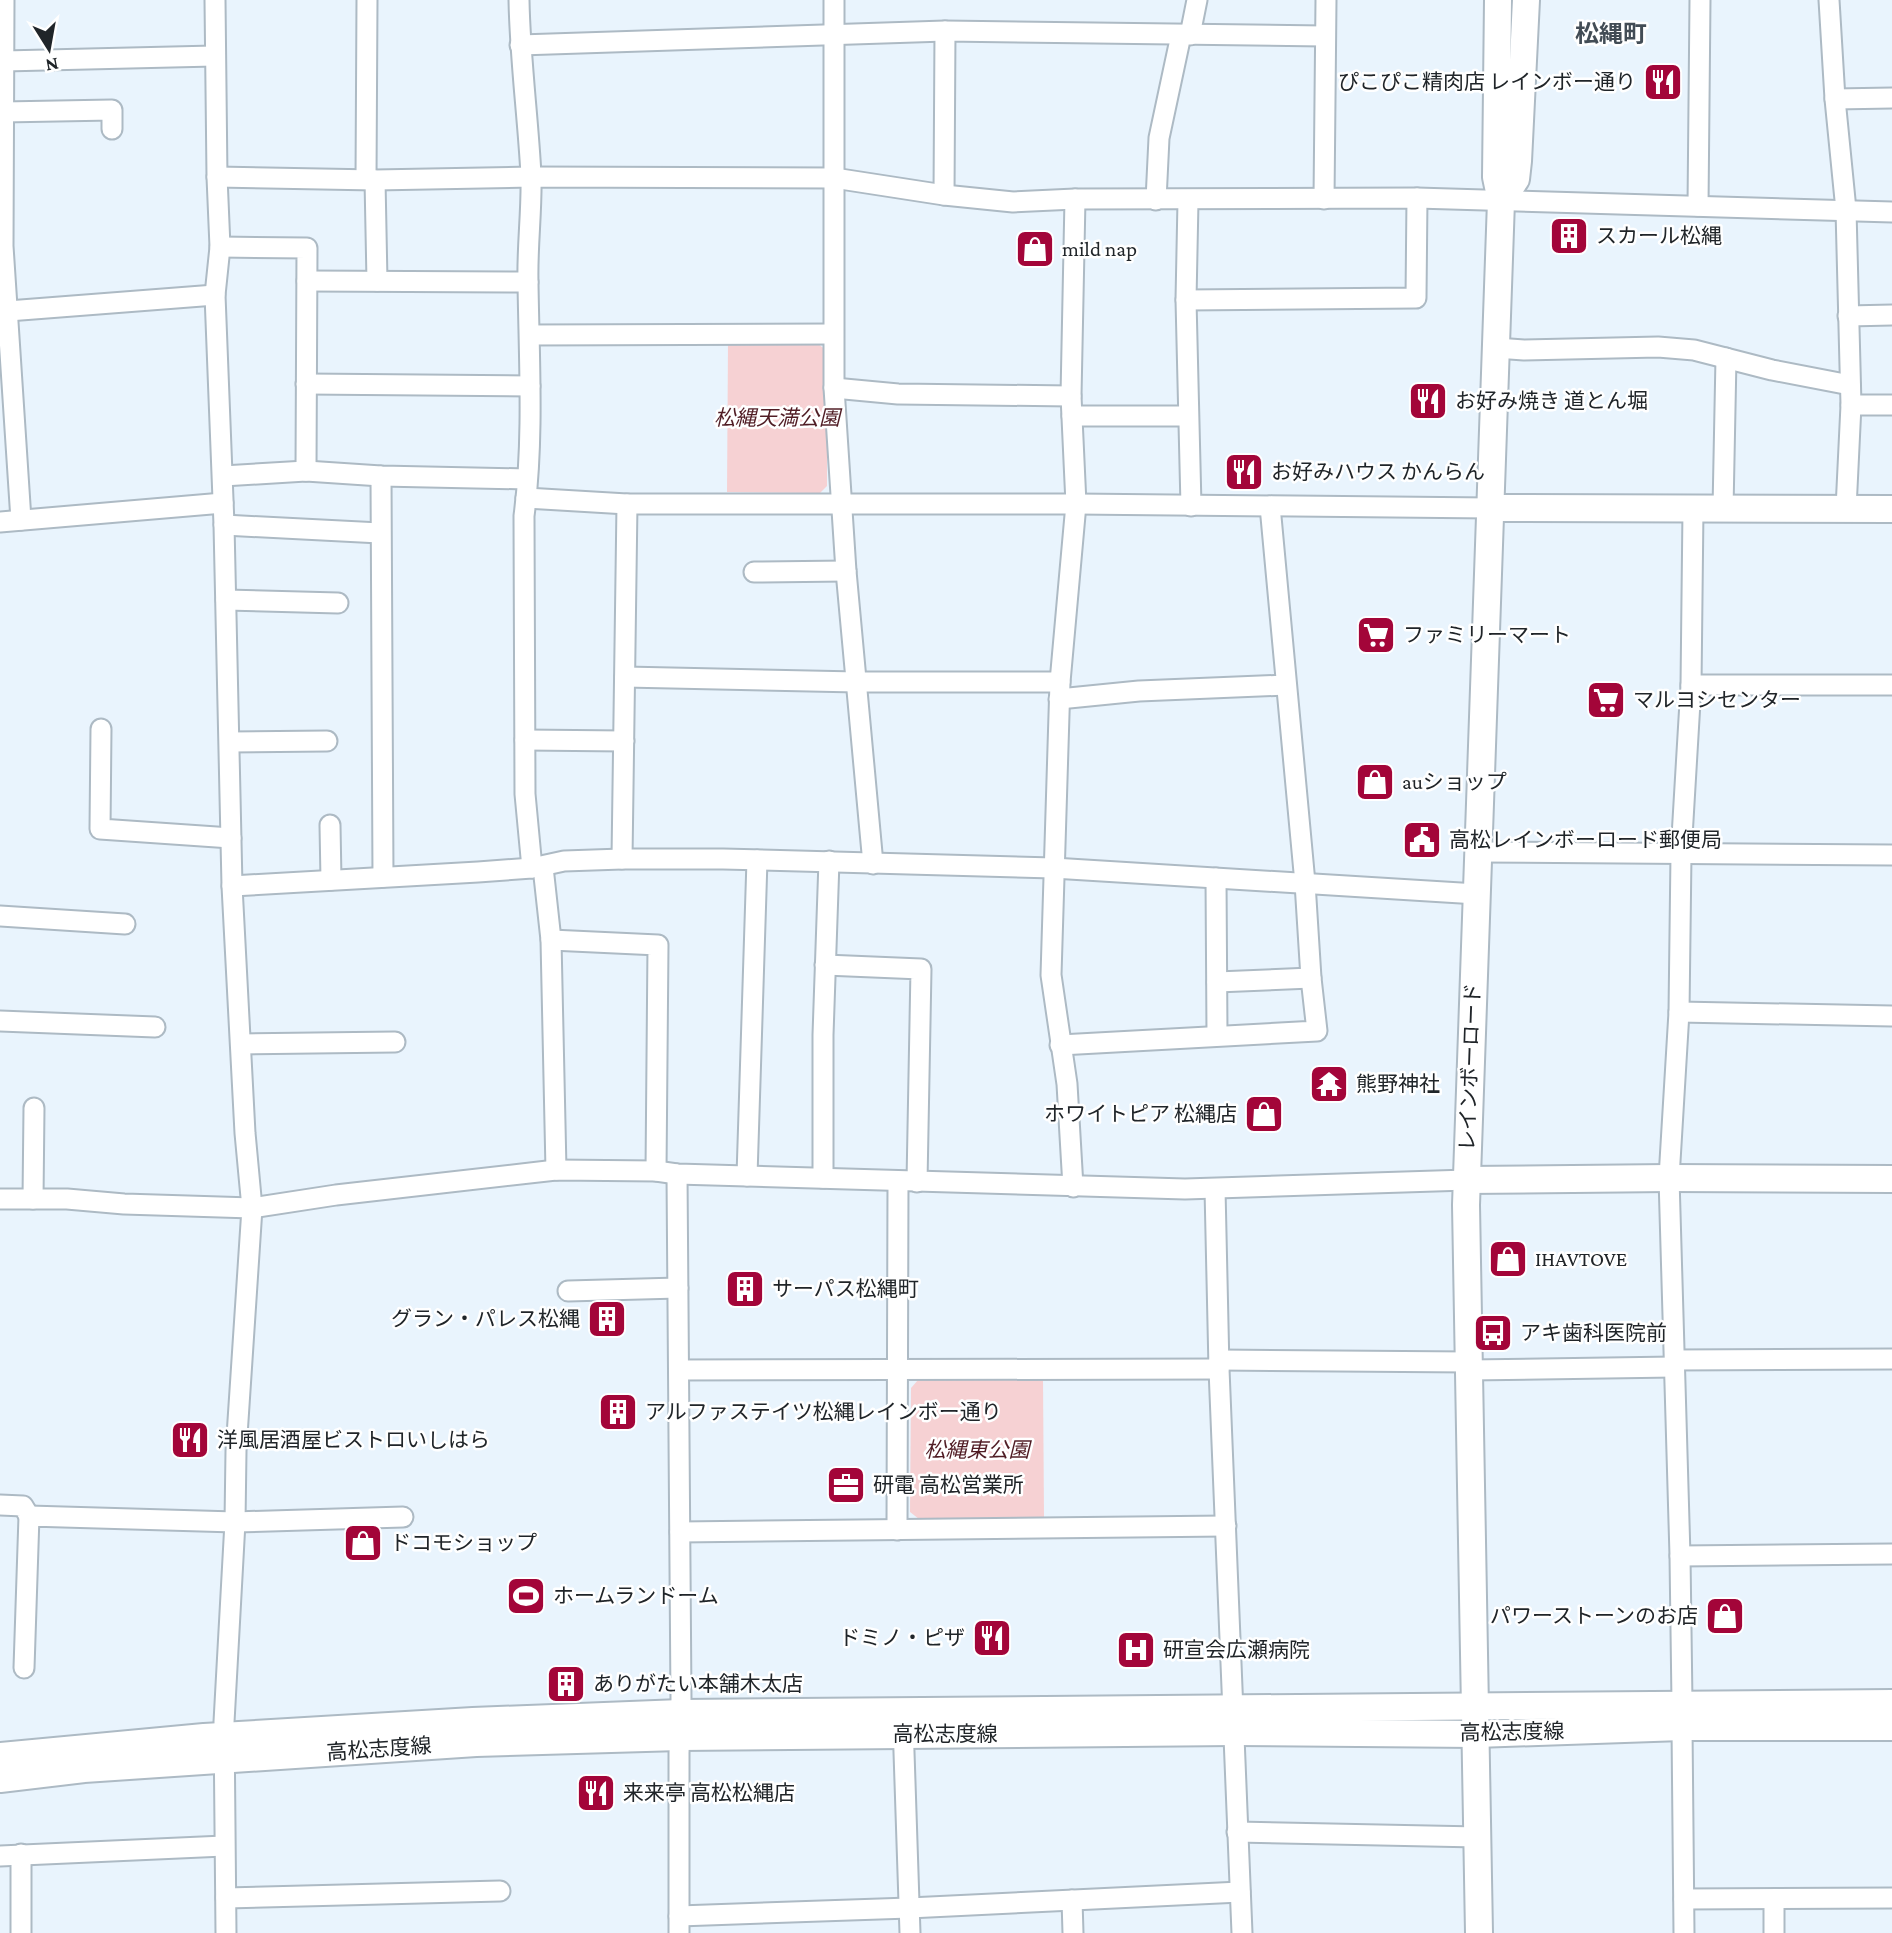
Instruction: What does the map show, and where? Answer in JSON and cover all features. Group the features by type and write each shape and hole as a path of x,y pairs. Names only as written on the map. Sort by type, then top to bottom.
{"street":[{"path":"4,0 1,246 8,311 5,342 6,398 21,520"},
{"path":"215,0 216,177 220,247 215,295 223,475 232,886 244,1133 252,1208 236,1451 224,1748 226,1933"},
{"path":"367,0 370,179 377,281"},
{"path":"519,0 531,177 528,282 530,386 524,516 525,794 551,940 556,1170"},
{"path":"834,0 834,388 846,571 873,864"},
{"path":"1156,200 1159,138 1197,0"},
{"path":"1324,199 1326,0"},
{"name":"レインボーロード","path":"1479,1933 1467,1180 1501,201 1496,177 1498,0"},
{"path":"1501,201 1516,179 1525,0"},
{"path":"1698,206 1700,0"},
{"path":"1829,0 1846,211 1850,395 1846,509"},
{"path":"520,45 945,31 1324,36"},
{"path":"944,195 945,31"},
{"path":"4,61 214,56"},
{"path":"1835,99 1892,98"},
{"path":"3,112 112,110 112,129"},
{"path":"216,177 834,178 944,195 1013,202 1075,199 1188,201 1417,198 1892,212"},
{"path":"1185,300 1416,298 1417,198"},
{"path":"1073,1187 1067,1084 1051,975 1060,691 1076,504 1072,416 1075,199"},
{"path":"1188,201 1185,300 1191,506"},
{"path":"220,247 307,248 306,471"},
{"path":"307,281 528,282"},
{"path":"8,311 215,295"},
{"path":"1848,316 1892,315"},
{"path":"530,335 833,334"},
{"path":"1496,348 1524,350 1658,347 1694,350 1892,405"},
{"path":"1723,509 1726,359"},
{"path":"306,384 530,386"},
{"path":"834,388 898,394 1072,396"},
{"path":"1072,416 1188,416"},
{"path":"223,475 306,471 380,476 527,489 627,503 1892,509"},
{"path":"380,476 383,877"},
{"path":"0,522 223,503"},
{"path":"622,859 627,503"},
{"path":"1060,1045 1317,1031 1306,883 1270,506"},
{"path":"1684,1933 1680,1556 1669,1178 1679,1012 1681,854 1691,685 1693,509"},
{"path":"224,525 380,533"},
{"path":"754,572 846,571"},
{"path":"226,600 338,603"},
{"path":"625,677 857,682 1060,691 1286,685"},
{"path":"1691,685 1892,685"},
{"path":"101,729 100,830 231,838"},
{"path":"525,740 624,741"},
{"path":"230,742 327,741"},
{"path":"330,825 331,880"},
{"path":"1478,852 1892,855"},
{"path":"232,886 537,867 564,862 622,859 1053,867 1477,894"},
{"path":"747,1176 757,860"},
{"path":"823,1178 823,1035 829,861"},
{"path":"1216,878 1217,1035"},
{"path":"0,916 125,924"},
{"path":"551,940 658,945 656,1171"},
{"path":"825,965 920,969 897,1369 897,1530"},
{"path":"1217,982 1311,978"},
{"path":"1679,1012 1892,1016"},
{"path":"0,1021 155,1027"},
{"path":"240,1044 395,1042"},
{"path":"33,1199 34,1108"},
{"path":"0,1199 252,1208 336,1195 556,1170 1215,1189 1467,1180 1892,1180"},
{"path":"677,1174 680,1370 679,1924 909,1908 1240,1892"},
{"path":"1215,1189 1219,1364 1242,1933"},
{"path":"568,1291 678,1288"},
{"path":"680,1370 1219,1364 1469,1366 1892,1359"},
{"path":"0,1504 23,1506 29,1516 24,1668"},
{"path":"29,1516 235,1522 403,1517"},
{"path":"680,1532 1226,1527"},
{"path":"1680,1556 1892,1554"},
{"name":"高松志度線","path":"1233,1719 1476,1734 1682,1715 1892,1703"},
{"name":"高松志度線","path":"0,1779 224,1748 474,1721 680,1725 1233,1719 1475,1705 1892,1727"},
{"path":"903,1722 910,1933"},
{"name":"高松志度線","path":"0,1756 224,1748"},
{"path":"1237,1832 1478,1836"},
{"path":"0,1856 224,1846"},
{"path":"21,1854 21,1933"},
{"path":"226,1898 500,1891"},
{"path":"1684,1899 1892,1898"},
{"path":"1774,1899 1774,1933"},
{"path":"1073,1900 1073,1933"}],"green space":[{"name":"松縄天満公園","path":"728,342 817,343 827,351 827,486 820,493 727,492"},
{"name":"松縄東公園","path":"1043,1379 1044,1517 919,1519 910,1512 911,1388 918,1380"}],"place":[{"name":"ぴこぴこ精肉店 レインボー通り","path":"1663,82"},
{"name":"スカール松縄","path":"1569,236"},
{"name":"mild nap","path":"1035,249"},
{"name":"お好み焼き 道とん堀","path":"1428,401"},
{"name":"お好みハウス かんらん","path":"1244,472"},
{"name":"ファミリーマート","path":"1376,635"},
{"name":"マルヨシセンター","path":"1606,700"},
{"name":"auショップ","path":"1375,782"},
{"name":"高松レインボーロード郵便局","path":"1422,840"},
{"name":"熊野神社","path":"1329,1084"},
{"name":"ホワイトピア 松縄店","path":"1264,1114"},
{"name":"IHAVTOVE","path":"1508,1259"},
{"name":"サーパス松縄町","path":"745,1289"},
{"name":"グラン・パレス松縄","path":"607,1319"},
{"name":"アキ歯科医院前","path":"1493,1333"},
{"name":"アルファステイツ松縄レインボー通り","path":"618,1412"},
{"name":"洋風居酒屋ビストロいしはら","path":"190,1440"},
{"name":"研電 高松営業所","path":"846,1485"},
{"name":"ドコモショップ","path":"363,1543"},
{"name":"ホームランドーム","path":"526,1596"},
{"name":"パワーストーンのお店","path":"1725,1616"},
{"name":"ドミノ・ピザ","path":"992,1638"},
{"name":"研宣会広瀬病院","path":"1136,1650"},
{"name":"ありがたい本舗木太店","path":"566,1684"},
{"name":"来来亭 高松松縄店","path":"596,1793"}],"district":[{"name":"松縄町","path":"1611,34"}]}
